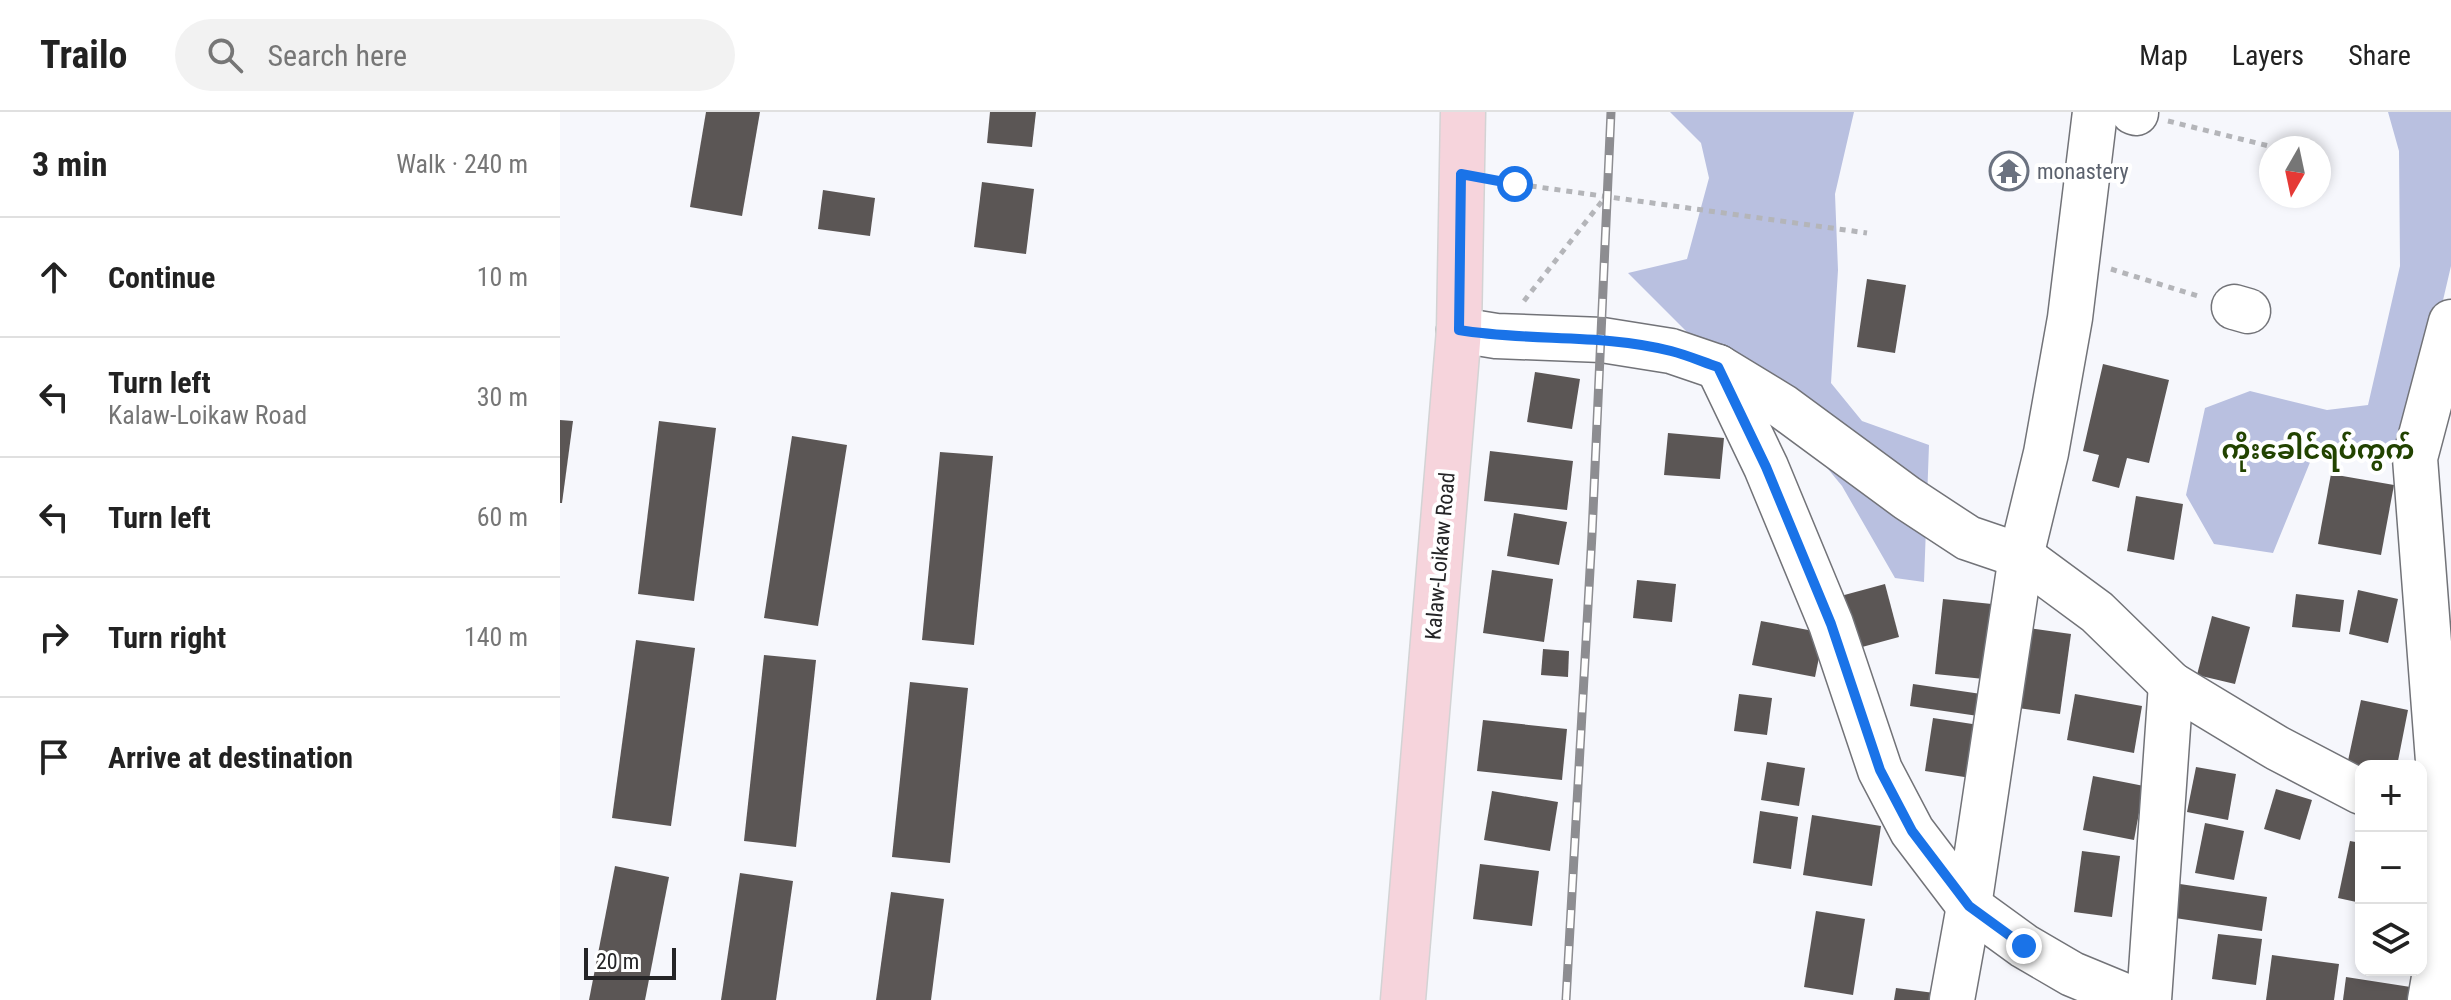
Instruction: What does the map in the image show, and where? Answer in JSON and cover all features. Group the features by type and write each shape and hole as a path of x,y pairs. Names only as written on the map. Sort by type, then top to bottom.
{"main road":[{"name":"Kalaw-Loikaw Road","path":"1403,1000 1478,333 1461,174 1463,112"}],"street":[{"path":"1952,1000 2021,556 2046,453 2070,318 2094,265 2095,112"},
{"path":"2430,1000 2446,909 2439,847 2438,588 2415,458 2451,322"},
{"path":"1478,333 1602,340 1671,351 1718,367 1782,406 1907,498 1968,538 2021,556 2097,612 2171,684 2277,748 2355,789"},
{"path":"1718,367 1766,467 1831,624 1880,770 1912,831 1969,906 2024,946 2072,974 2135,1000"},
{"path":"2149,1000 2171,684"}],"path":[{"path":"2135,112 2259,143"},
{"path":"1461,174 1867,233"},
{"path":"1478,333 1606,196"},
{"path":"2094,265 2241,309"}],"shaded area":[{"path":"1670,112 1854,112 1835,194 1838,270 1831,383 1862,421 1929,445 1924,582 1895,578 1842,486 1769,397 1697,342 1628,273 1687,259 1709,178 1701,143"},
{"path":"2388,112 2451,112 2451,266 2408,450 2313,455 2273,553 2214,544 2186,495 2205,408 2250,391 2327,410 2368,405 2400,266 2399,151"}],"building":[{"path":"706,112 760,112 742,216 690,207"},
{"path":"990,112 1036,112 1032,147 987,143"},
{"path":"982,182 1034,189 1026,254 974,247"},
{"path":"823,190 875,198 870,236 818,229"},
{"path":"1867,279 1906,285 1895,353 1857,347"},
{"path":"2103,364 2169,380 2149,463 2127,458 2119,488 2092,481 2099,455 2083,451"},
{"path":"1535,372 1580,379 1572,429 1527,422"},
{"path":"560,420 573,421 562,503 560,503"},
{"path":"659,421 716,428 694,601 638,594"},
{"path":"1668,433 1724,438 1720,479 1664,475"},
{"path":"792,436 847,445 818,626 764,618"},
{"path":"1490,451 1573,461 1567,510 1484,501"},
{"path":"940,452 993,456 974,645 922,640"},
{"path":"2331,474 2394,485 2381,555 2318,544"},
{"path":"2136,496 2183,504 2174,560 2127,551"},
{"path":"1514,513 1567,522 1559,565 1507,556"},
{"path":"1492,570 1553,579 1544,642 1483,633"},
{"path":"1637,580 1676,584 1672,622 1633,618"},
{"path":"1885,584 1899,637 1851,650 1837,597"},
{"path":"2358,590 2398,599 2388,643 2349,634"},
{"path":"2296,594 2344,600 2340,632 2292,627"},
{"path":"1943,599 1992,604 1984,679 1935,674"},
{"path":"2212,616 2250,627 2235,684 2197,675"},
{"path":"1761,621 1824,633 1815,677 1752,665"},
{"path":"2022,627 2071,634 2060,714 2011,707"},
{"path":"636,640 695,648 671,826 612,818"},
{"path":"1543,649 1569,651 1568,677 1541,675"},
{"path":"764,655 816,660 796,847 744,841"},
{"path":"910,682 968,688 950,863 892,857"},
{"path":"1913,684 1988,695 1985,717 1910,706"},
{"path":"1739,694 1772,698 1767,735 1734,731"},
{"path":"2075,694 2142,706 2134,753 2067,740"},
{"path":"2361,700 2408,710 2398,760 2355,760 2355,772 2346,770"},
{"path":"1933,718 1979,725 1971,778 1925,771"},
{"path":"1483,720 1567,729 1562,780 1477,771"},
{"path":"1767,762 1805,768 1799,806 1761,800"},
{"path":"2196,767 2236,774 2228,820 2187,812"},
{"path":"2093,776 2144,786 2134,840 2083,830"},
{"path":"2276,789 2312,800 2300,840 2264,829"},
{"path":"1492,791 1558,802 1550,851 1484,840"},
{"path":"1760,811 1798,817 1791,869 1753,863"},
{"path":"1812,815 1881,826 1872,886 1803,875"},
{"path":"2205,823 2244,831 2234,880 2195,873"},
{"path":"2350,841 2355,842 2355,902 2338,898"},
{"path":"2082,851 2120,856 2112,917 2074,912"},
{"path":"1480,864 1539,871 1532,926 1473,919"},
{"path":"615,866 669,877 645,1000 589,1000"},
{"path":"740,873 793,881 776,1000 721,1000"},
{"path":"2180,884 2267,897 2262,931 2175,918"},
{"path":"891,892 944,899 931,1000 876,1000"},
{"path":"1816,911 1865,919 1853,995 1804,987"},
{"path":"2218,934 2262,939 2256,985 2212,979"},
{"path":"2272,955 2339,964 2334,1000 2266,1000"},
{"path":"2346,977 2417,988 2415,1000 2343,1000"},
{"path":"1896,988 1942,994 1942,1000 1894,1000"}],"railway":[{"path":"1566,1000 1611,112"}],"place":[{"name":"monastery","path":"2009,171"}],"district":[{"name":"ကိုးခေါင်ရပ်ကွက်","path":"2318,450"}],"route":[{"path":"1515,184 1461,174 1459,330 1496,336 1602,340 1671,351 1718,367 1766,467 1831,624 1880,770 1912,831 1969,906 2024,946"}]}
